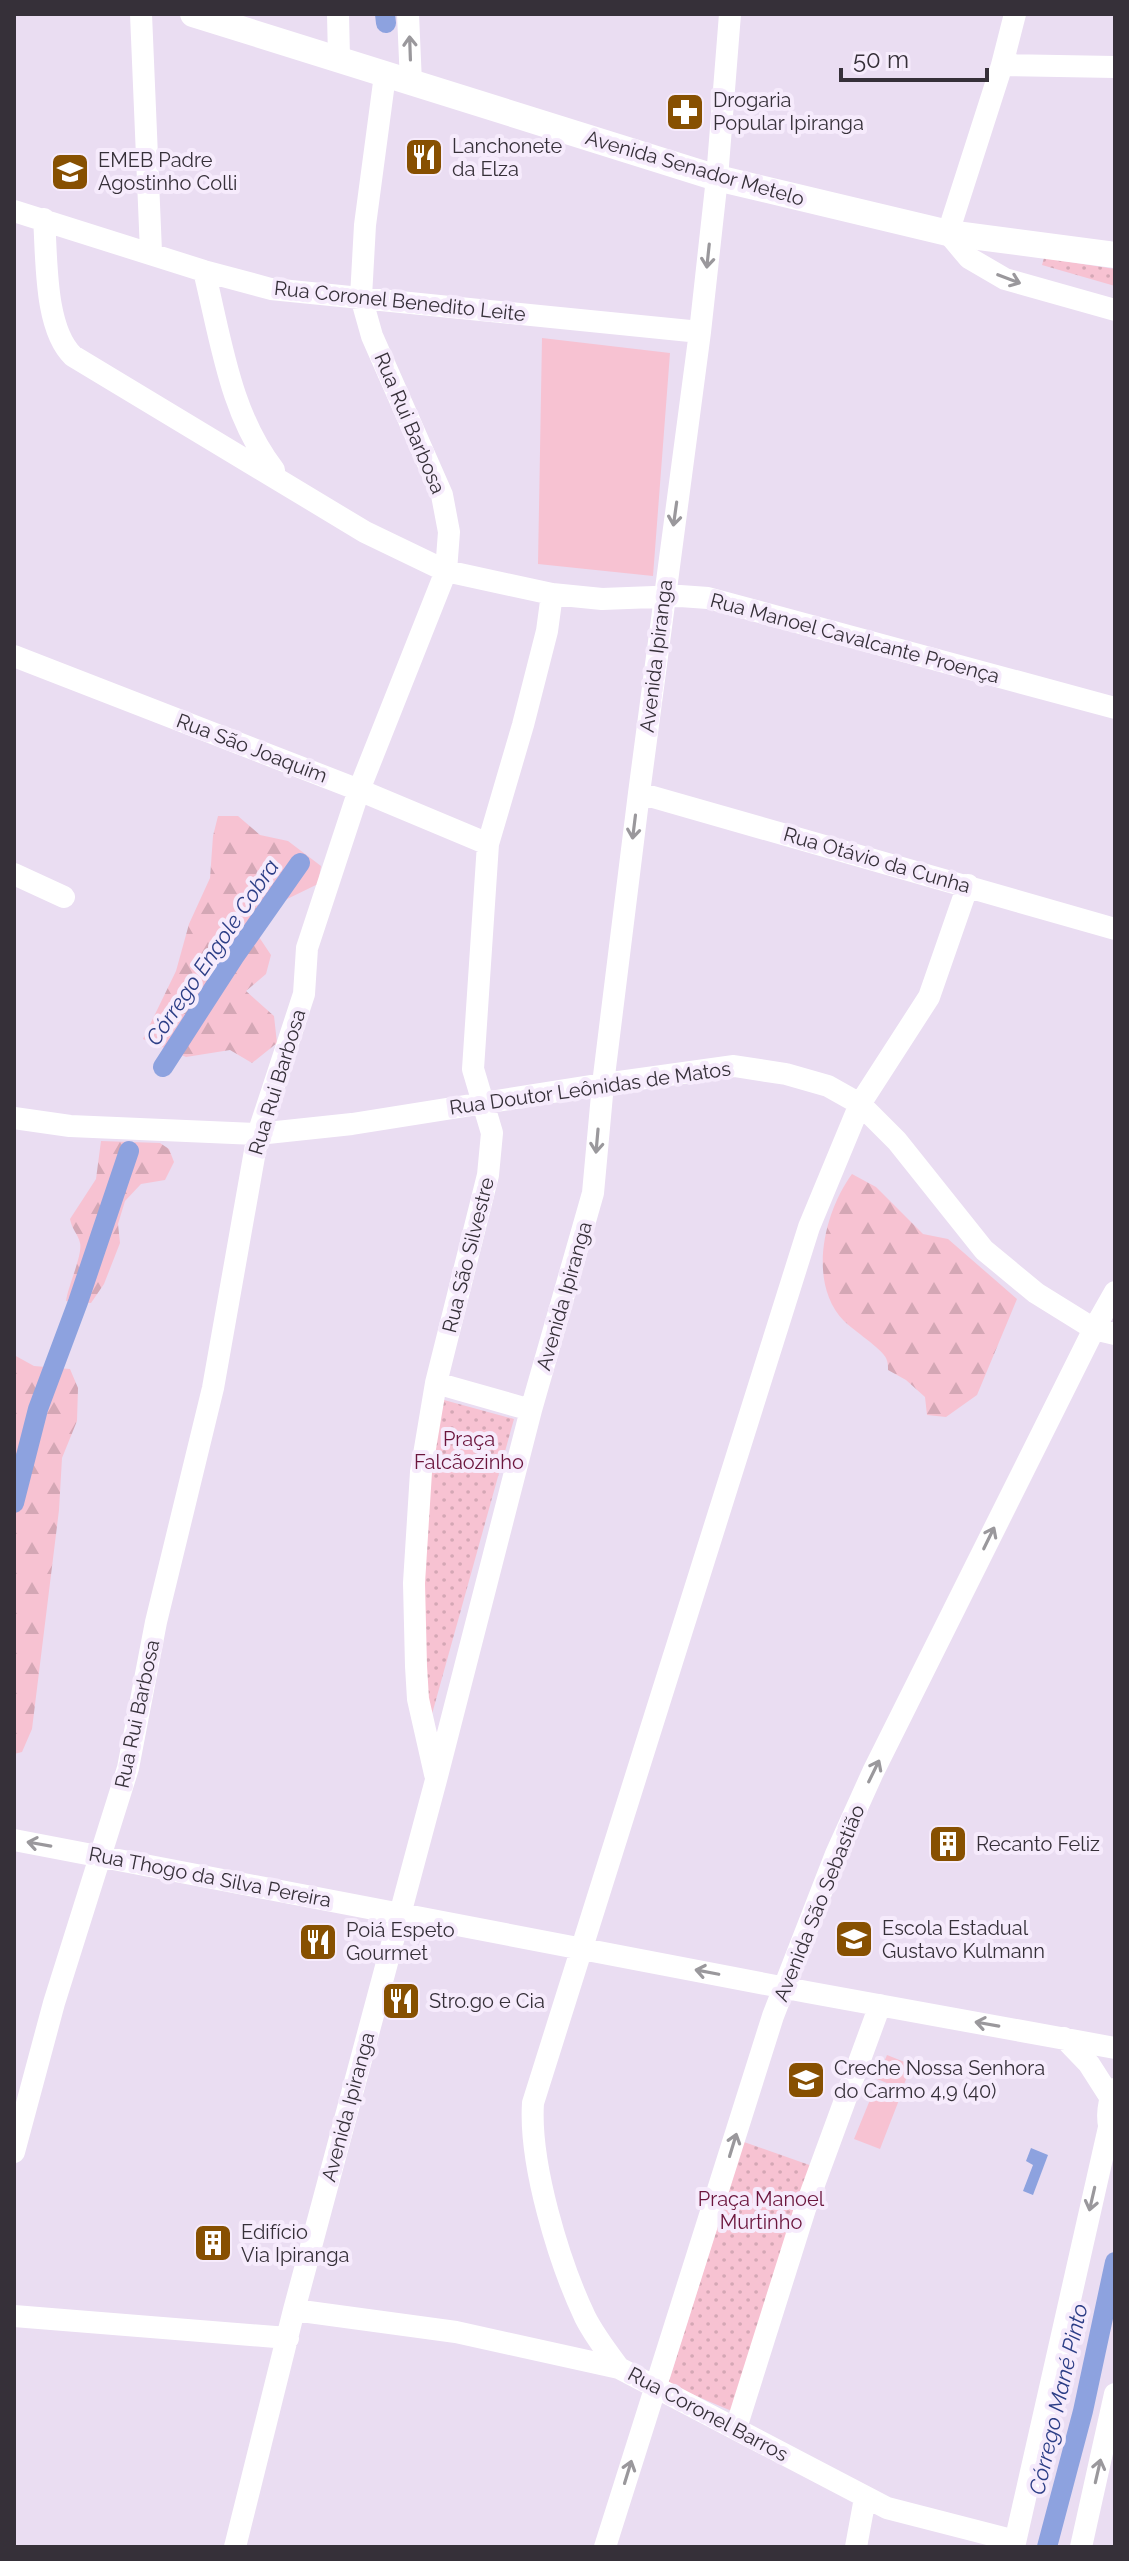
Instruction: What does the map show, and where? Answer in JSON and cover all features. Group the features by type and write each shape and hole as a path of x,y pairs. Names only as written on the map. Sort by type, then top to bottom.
{"main road":[{"name":"Avenida Senador Metelo","path":"193,14 717,178 948,233 1115,255"}],"street":[{"path":"141,14 151,252"},
{"path":"338,14 339,58"},
{"path":"408,14 411,83"},
{"name":"Avenida Ipiranga","path":"235,2547 294,2310 531,1410 593,1193 603,1084 639,793 700,332 717,178 730,14"},
{"path":"1015,14 1002,65 948,233 969,258 1005,279 1115,310"},
{"path":"1002,65 1115,67"},
{"name":"Rua Rui Barbosa","path":"14,2152 54,2003 128,1768 156,1622 213,1388 258,1134 304,994 307,948 359,790 446,571 449,532 442,495 372,336 361,297 365,225 385,75"},
{"name":"Rua Coronel Benedito Leite","path":"14,211 271,289 700,332"},
{"name":"Rua Manoel Cavalcante Proença","path":"44,219 53,319 63,346 73,356 365,532 446,571 552,594 602,599 664,596 708,598 1115,708"},
{"name":"Rua Manoel Cavalcante Proença","path":"204,271 237,405 257,449 282,480"},
{"name":"Rua São Silvestre","path":"436,1780 418,1699 414,1583 421,1472 436,1383 488,1175 492,1133 473,1069 488,844 527,711 547,631 552,594"},
{"name":"Rua São Joaquim","path":"14,656 359,790 488,844"},
{"name":"Rua Otávio da Cunha","path":"639,793 1115,929"},
{"path":"14,874 64,897"},
{"path":"619,2368 597,2338 571,2284 543,2187 533,2103 809,1227 860,1104 929,997 968,885"},
{"name":"Rua Doutor Leônidas de Matos","path":"14,1118 70,1126 258,1134 352,1124 734,1066 786,1074 828,1086 860,1104 897,1141 984,1250 1036,1293 1104,1332"},
{"name":"Avenida São Sebastião","path":"605,2547 783,1987 836,1854 873,1772 1104,1332 1115,1292"},
{"path":"436,1383 531,1410"},
{"name":"Rua Thogo da Silva Pereira","path":"14,1840 1115,2048"},
{"path":"736,2428 813,2186 880,2005"},
{"path":"1063,2037 1089,2064 1113,2113"},
{"path":"1014,2544 1113,2113 1111,2075 1115,2057"},
{"name":"Rua Coronel Barros","path":"294,2310 456,2332 619,2368 887,2508 1014,2544"},
{"path":"14,2316 288,2338"},
{"path":"1081,2547 1115,2394"},
{"path":"856,2547 865,2498"}],"green space":[{"path":"1044,258 1115,269 1115,286 1042,265"},
{"path":"542,338 670,353 653,576 538,564"},
{"path":"218,816 238,816 260,835 288,841 321,866 318,884 283,901 259,937 271,955 266,974 246,991 274,1016 277,1043 252,1063 230,1050 186,1057 143,1039 176,971 189,924 210,878"},
{"path":"101,1141 160,1143 169,1149 174,1162 165,1180 141,1184 125,1201 118,1224 120,1243 104,1284 91,1303 66,1301 80,1248 70,1219 96,1179"},
{"path":"852,1174 876,1187 923,1234 948,1239 1017,1299 977,1395 946,1417 927,1415 925,1397 906,1380 888,1370 883,1354 844,1321 826,1287 823,1268 827,1227"},
{"path":"14,1355 34,1366 70,1369 78,1388 77,1421 62,1458 59,1510 32,1729 22,1752 14,1754"},
{"name":"Praça Falcãozinho","path":"444,1400 514,1419 432,1714 423,1676 422,1603 431,1465"},
{"path":"887,2055 912,2065 902,2089 877,2079"},
{"path":"874,2090 899,2100 880,2149 854,2139"},
{"name":"Praça Manoel Murtinho","path":"744,2142 815,2167 734,2412 668,2384"}],"water":[{"path":"1031,2148 1048,2155 1033,2195 1023,2191 1033,2165 1026,2161"}],"waterway":[{"name":"Córrego Engole Cobra","path":"385,14 386,23"},
{"name":"Córrego Engole Cobra","path":"163,1067 300,863"},
{"name":"Córrego Engole Cobra","path":"14,1503 38,1409 129,1151"},
{"name":"Córrego Mané Pinto","path":"1047,2547 1083,2411 1115,2262"}],"place":[{"name":"Drogaria Popular Ipiranga","path":"685,112"},
{"name":"Lanchonete da Elza","path":"424,157"},
{"name":"EMEB Padre Agostinho Colli","path":"70,172"},
{"name":"Recanto Feliz","path":"948,1844"},
{"name":"Escola Estadual Gustavo Kulmann","path":"854,1939"},
{"name":"Poiá Espeto Gourmet","path":"318,1942"},
{"name":"Stro.go e Cia","path":"401,2001"},
{"name":"Creche Nossa Senhora do Carmo 4,9 (40)","path":"806,2080"},
{"name":"Edifício Via Ipiranga","path":"213,2243"}]}
